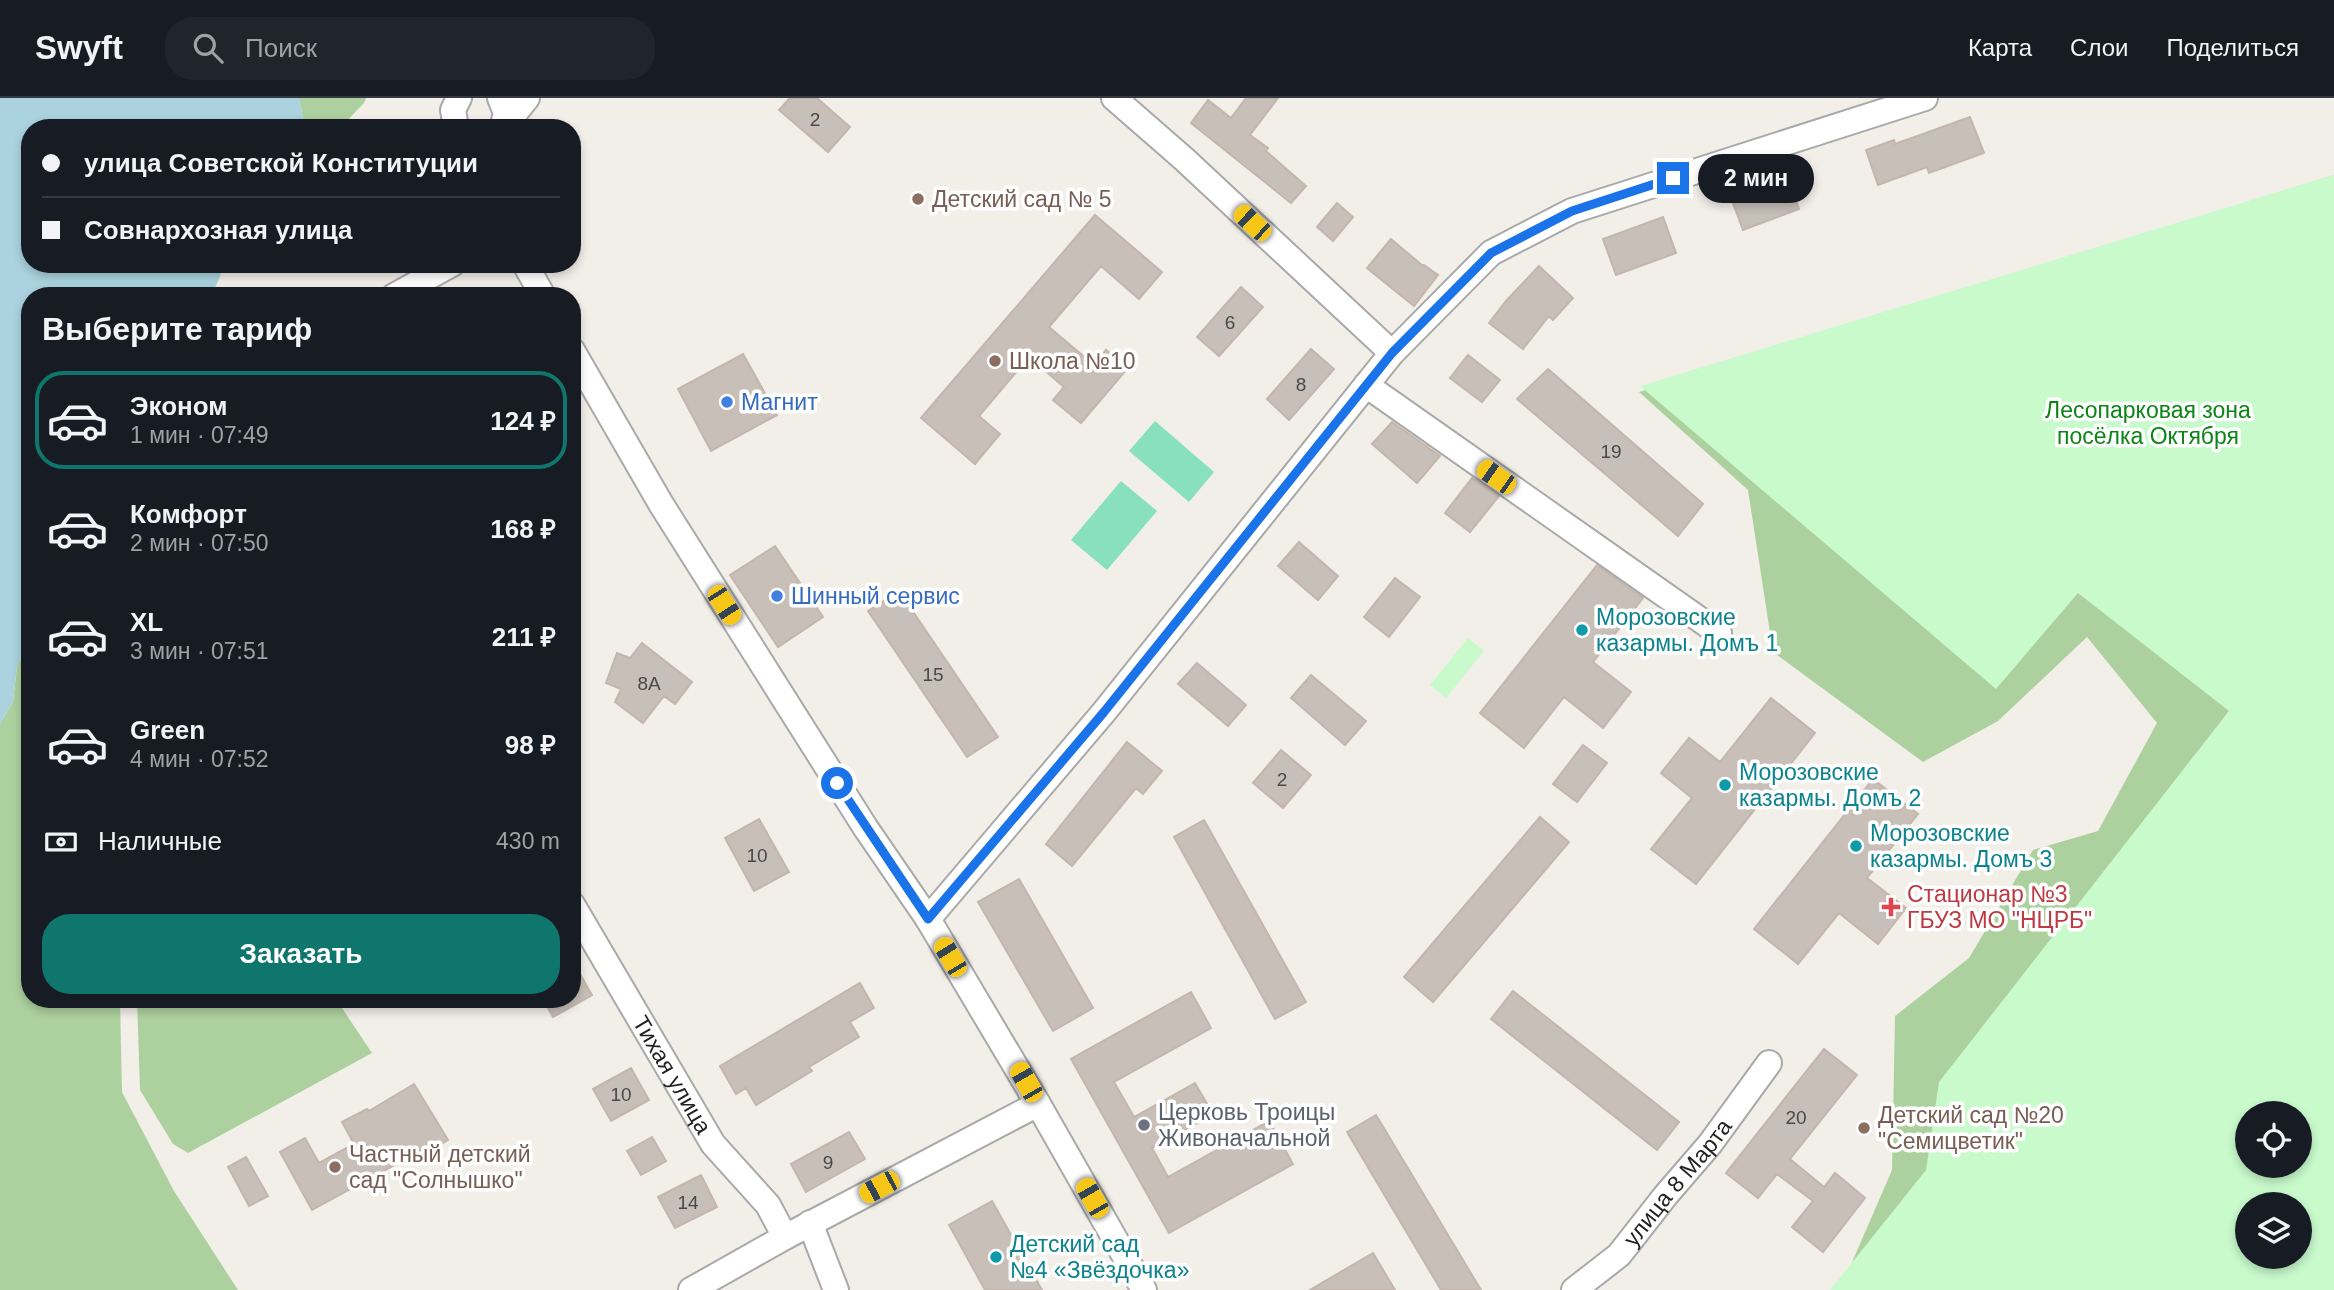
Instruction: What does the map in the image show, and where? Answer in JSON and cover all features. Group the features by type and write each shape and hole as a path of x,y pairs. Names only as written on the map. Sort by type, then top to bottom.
{"street":[{"path":"500,98 506,113 504,119"},
{"path":"510,119 527,98"},
{"path":"1114,98 1184,159 1392,353"},
{"path":"928,919 1104,712 1392,353 1491,253 1572,211 1925,98"},
{"path":"410,287 436,273"},
{"path":"581,366 661,504 865,827 928,919 1144,1290"},
{"path":"1366,385 1718,633"},
{"name":"Тихая улица","path":"581,919 713,1144 768,1205 785,1237"},
{"name":"улица 8 Марта","path":"1574,1290 1619,1255 1710,1144 1769,1063"},
{"path":"691,1290 810,1223 1038,1104"},
{"path":"810,1223 836,1290"}],"green space":[{"path":"299,98 366,98 349,119 303,119"},
{"name":"Лесопарковая зона посёлка Октября","path":"2334,175 2334,1290 1840,1290 1892,1170 1895,1016 1969,958 2033,850 2098,831 2157,723 2087,637 1998,721 1923,762 1773,652 1748,490 1639,392"},
{"name":"Лесопарковая зона посёлка Октября","path":"2334,175 2334,1290 1830,1290 1926,1170 1939,1082 2229,711 2078,593 1996,689 1640,386"},
{"path":"1155,421 1214,472 1189,502 1129,451"},
{"path":"1121,481 1157,511 1107,570 1071,540"},
{"path":"1468,638 1484,651 1446,698 1430,685"},
{"path":"21,658 21,1008 120,1008 122,1092 174,1191 238,1290 0,1290 0,724 13,701 17,666"},
{"path":"137,1008 342,1008 372,1053 188,1153 173,1144 140,1090"}],"water":[{"path":"0,98 299,98 303,119 21,119 21,273 221,273 216,287 21,287 21,658 17,666 13,701 0,724"}],"building":[{"path":"790,98 817,98 850,127 828,152 779,110"},
{"path":"1246,98 1278,98 1250,135 1268,148 1266,151 1306,186 1291,203 1191,123 1208,100 1231,118"},
{"path":"1970,117 1984,153 1929,173 1927,167 1878,185 1866,150 1894,140 1895,144"},
{"path":"1787,175 1799,209 1743,230 1730,195"},
{"path":"1337,203 1353,217 1333,241 1317,227"},
{"path":"1095,215 1162,272 1139,299 1101,266 1049,327 1094,365 1106,350 1128,368 1081,423 1053,400 1064,387 1029,357 979,416 1000,434 975,464 921,418"},
{"path":"1663,217 1676,253 1616,275 1603,239"},
{"path":"1391,239 1438,275 1414,306 1367,268"},
{"path":"1539,266 1573,298 1553,320 1549,316 1523,349 1489,323"},
{"path":"1241,287 1263,307 1219,356 1197,337"},
{"path":"1311,349 1334,369 1289,420 1267,399"},
{"name":"Магнит","path":"743,354 777,415 711,451 678,389"},
{"path":"1468,355 1500,380 1482,402 1450,378"},
{"path":"1548,369 1703,504 1678,536 1517,399"},
{"path":"1392,422 1440,456 1417,483 1372,444"},
{"path":"1472,478 1499,496 1470,532 1445,513"},
{"path":"1299,542 1338,576 1318,600 1278,566"},
{"name":"Шинный сервис","path":"775,546 823,617 778,647 730,575"},
{"name":"Морозовские казармы. Домъ 1","path":"1597,565 1643,598 1593,662 1631,692 1603,728 1564,697 1524,748 1480,713"},
{"path":"1395,578 1420,597 1389,637 1364,617"},
{"path":"899,591 998,737 967,757 868,611"},
{"path":"642,643 692,682 675,704 664,696 643,723 615,702 621,689 606,683 617,653 630,658"},
{"path":"1197,663 1246,705 1228,726 1178,684"},
{"path":"1311,675 1366,721 1345,745 1291,698"},
{"name":"Морозовские казармы. Домъ 2","path":"1771,698 1815,733 1696,884 1651,849 1692,798 1661,773 1689,738 1720,762"},
{"path":"1127,742 1162,771 1143,794 1136,788 1072,866 1046,844"},
{"path":"1583,745 1607,763 1577,802 1553,784"},
{"path":"1281,750 1311,775 1283,808 1253,783"},
{"name":"Морозовские казармы. Домъ 3","path":"1873,779 1918,814 1867,878 1906,908 1878,944 1839,913 1798,964 1754,929"},
{"path":"1540,817 1569,842 1433,1002 1404,977"},
{"path":"759,819 789,872 754,891 725,838"},
{"path":"1204,820 1306,1002 1275,1019 1174,837"},
{"path":"1019,879 1093,1008 1053,1031 978,902"},
{"path":"581,976 592,995 581,1001"},
{"path":"860,983 874,1008 850,1022 859,1037 809,1067 812,1071 756,1105 746,1088 736,1094 720,1066"},
{"path":"1513,991 1679,1122 1657,1150 1491,1019"},
{"path":"1191,992 1211,1028 1114,1082 1134,1117 1195,1083 1213,1114 1152,1148 1168,1177 1269,1121 1293,1164 1169,1233 1071,1059"},
{"path":"548,1008 569,1008 553,1017"},
{"name":"Детский сад №20 \"Семицветик\"","path":"1824,1049 1857,1075 1790,1159 1824,1187 1835,1173 1865,1198 1823,1252 1792,1227 1813,1201 1777,1174 1758,1198 1726,1173"},
{"path":"631,1068 649,1100 611,1121 593,1089"},
{"name":"Частный детский сад \"Солнышко\"","path":"414,1084 448,1140 423,1155 420,1151 312,1210 280,1152 305,1138 319,1163 354,1144 342,1122 367,1109 369,1111"},
{"path":"1376,1115 1481,1290 1441,1290 1347,1132"},
{"path":"849,1132 865,1159 806,1192 791,1164"},
{"path":"652,1137 666,1161 641,1175 627,1151"},
{"path":"246,1157 268,1196 249,1206 228,1167"},
{"path":"701,1175 717,1207 675,1228 658,1197"},
{"name":"Детский сад №4 «Звёздочка»","path":"992,1201 1042,1290 985,1290 949,1225"},
{"path":"1373,1253 1395,1290 1310,1290"}],"place":[{"name":"Детский сад № 5","path":"918,199"},
{"name":"Школа №10","path":"995,361"},
{"name":"Магнит","path":"727,402"},
{"name":"Шинный сервис","path":"777,596"},
{"name":"Морозовские казармы. Домъ 1","path":"1582,630"},
{"name":"Морозовские казармы. Домъ 2","path":"1725,785"},
{"name":"Морозовские казармы. Домъ 3","path":"1856,846"},
{"name":"Стационар №3 ГБУЗ МО \"НЦРБ\"","path":"1891,907"},
{"name":"Церковь Троицы Живоначальной","path":"1144,1125"},
{"name":"Детский сад №20 \"Семицветик\"","path":"1864,1128"},
{"name":"Частный детский сад \"Солнышко\"","path":"335,1167"},
{"name":"Детский сад №4 «Звёздочка»","path":"996,1257"}],"route":[{"path":"837,783 928,919 1104,712 1392,353 1491,253 1572,211 1673,178"}]}
